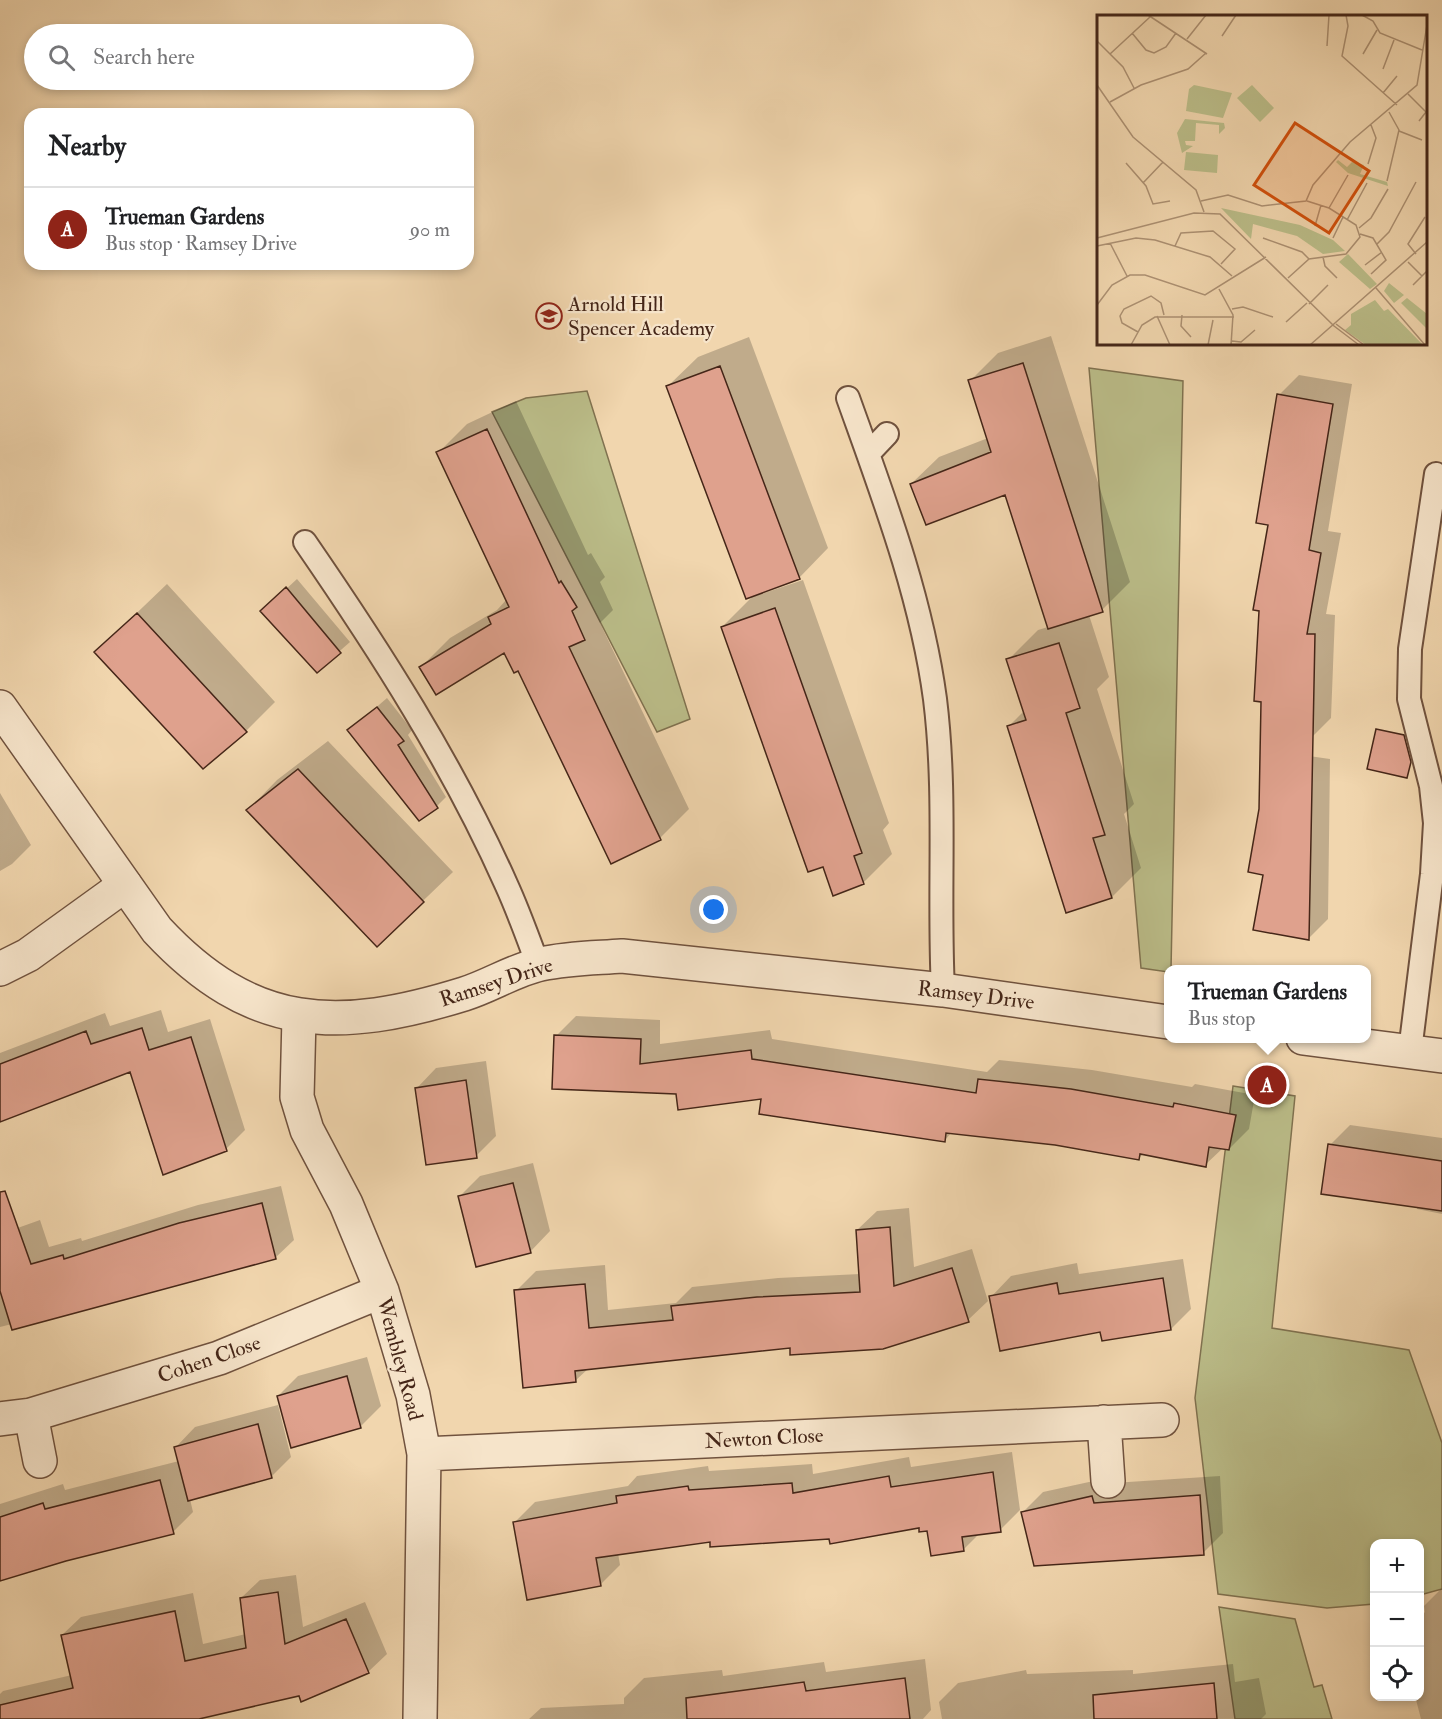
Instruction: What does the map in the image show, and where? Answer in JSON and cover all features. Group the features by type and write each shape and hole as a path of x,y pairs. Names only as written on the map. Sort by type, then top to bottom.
{"street":[{"name":"Ramsey Drive","path":"0,707 157,930 177,951 214,981 277,1011 299,1017 357,1018 406,1011 466,994 538,965 575,958 622,956 943,990 1164,1021"},
{"path":"0,969 36,949 125,885"},
{"name":"Wembley Road","path":"299,1017 297,1097 308,1130 346,1204 382,1291 413,1395 424,1454 420,1719"},
{"path":"1344,1043 1442,1056"},
{"name":"Cohen Close","path":"40,1461 15,1417 219,1358 382,1291"},
{"name":"Newton Close","path":"424,1454 1162,1419"},
{"path":"1104,1422 1108,1481"}],"lane":[{"path":"848,398 904,556 935,698 941,768 942,847 939,922 943,990"},
{"path":"868,454 887,434"},
{"path":"1410,1051 1432,874 1435,823 1431,786 1409,699 1410,650 1435,532 1437,474"},
{"path":"305,542 341,580 457,785 506,884 538,965"}],"green space":[{"path":"1089,368 1183,381 1171,965 1164,965 1164,971 1141,968"},
{"path":"587,391 690,719 657,732 492,412 526,398"},
{"path":"1233,1086 1295,1096 1272,1328 1409,1350 1442,1443 1442,1589 1424,1594 1424,1539 1370,1539 1370,1604 1327,1608 1218,1594 1195,1398"},
{"path":"1219,1607 1295,1619 1314,1687 1322,1685 1332,1719 1235,1719"}],"building":[{"path":"1023,363 1103,612 1048,629 1005,495 926,525 910,484 991,452 968,380"},
{"path":"720,366 800,579 746,599 666,386"},
{"path":"1277,394 1333,404 1309,550 1321,553 1307,634 1315,634 1309,940 1253,930 1263,875 1248,872 1259,809 1261,702 1254,701 1259,611 1253,610 1268,525 1256,523"},
{"path":"487,429 559,583 561,581 577,607 572,611 585,640 569,647 661,840 611,864 518,671 514,673 504,653 436,695 419,667 491,624 488,617 509,607 436,452"},
{"path":"286,587 341,653 317,673 260,611"},
{"path":"775,608 862,853 854,856 864,884 833,896 823,867 808,872 721,627"},
{"path":"137,613 247,732 203,769 94,652"},
{"path":"1059,643 1080,708 1066,713 1105,835 1093,838 1112,898 1066,913 1007,726 1026,720 1006,659"},
{"path":"377,707 404,741 398,745 438,808 419,821 347,730"},
{"path":"1376,729 1404,735 1411,762 1407,778 1367,769"},
{"path":"298,769 424,902 377,947 246,810"},
{"path":"142,1028 149,1050 191,1037 227,1151 163,1175 130,1072 0,1122 0,1064 86,1031 91,1044"},
{"path":"554,1035 641,1039 640,1064 751,1050 752,1059 976,1093 978,1079 1071,1089 1173,1107 1174,1103 1236,1115 1229,1150 1209,1147 1206,1167 1140,1154 1139,1160 1055,1145 946,1133 945,1142 759,1114 761,1099 678,1110 676,1094 552,1089"},
{"path":"466,1080 477,1158 426,1165 415,1088"},
{"path":"1328,1144 1442,1161 1442,1211 1321,1194"},
{"path":"513,1183 531,1253 476,1267 458,1196"},
{"path":"5,1191 31,1264 63,1255 64,1259 179,1223 262,1203 276,1259 12,1330 0,1291 0,1192"},
{"path":"890,1227 894,1286 952,1268 969,1322 883,1349 790,1355 790,1348 575,1371 576,1382 523,1388 514,1290 585,1284 589,1328 673,1320 671,1306 757,1297 860,1292 856,1230"},
{"path":"1163,1278 1171,1330 1102,1341 1100,1332 1000,1351 989,1296 1057,1283 1059,1294"},
{"path":"347,1376 361,1428 291,1448 277,1396"},
{"path":"258,1424 272,1478 188,1501 174,1447"},
{"path":"993,1472 1001,1532 962,1537 964,1551 931,1556 927,1531 919,1532 919,1528 830,1544 829,1539 710,1547 710,1542 596,1558 601,1586 527,1600 513,1522 617,1503 616,1496 688,1486 689,1490 792,1483 793,1493 889,1476 891,1487"},
{"path":"160,1480 174,1534 66,1561 0,1581 0,1517 43,1503 45,1509"},
{"path":"1200,1495 1204,1555 1034,1566 1021,1512 1092,1496 1094,1503"},
{"path":"278,1592 285,1644 346,1619 369,1673 301,1702 299,1696 199,1719 0,1719 0,1705 73,1688 61,1635 175,1611 185,1661 246,1648 240,1598"},
{"path":"905,1678 910,1719 687,1719 686,1698 804,1682 806,1691"},
{"path":"1214,1683 1217,1719 1094,1719 1093,1695"}],"place":[{"name":"Arnold Hill Spencer Academy","path":"549,316"},
{"name":"Trueman Gardens","path":"1267,1085"}]}
